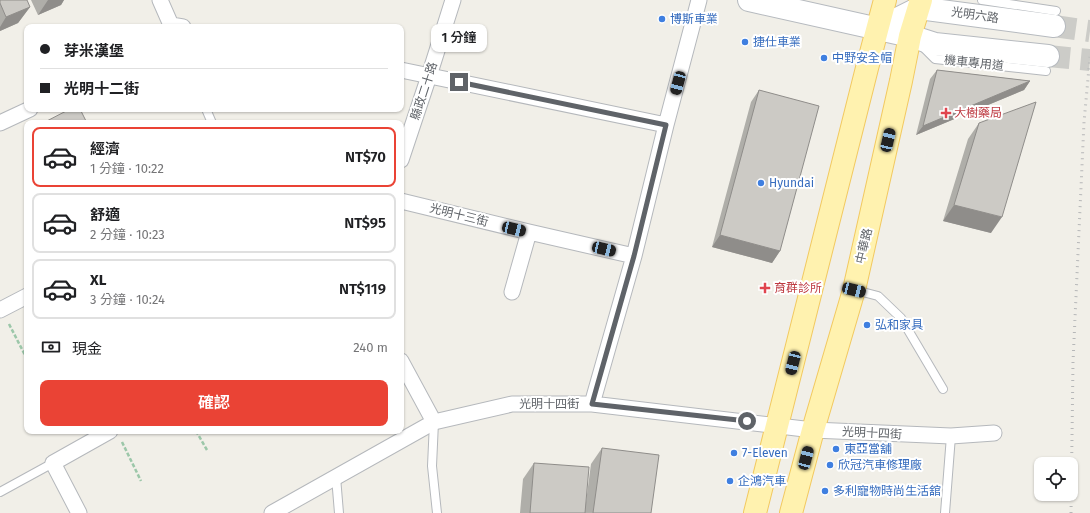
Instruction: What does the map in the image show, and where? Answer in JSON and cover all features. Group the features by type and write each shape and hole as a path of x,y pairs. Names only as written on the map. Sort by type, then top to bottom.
{"main road":[{"path":"749,0 910,36 935,44 1047,64"},
{"path":"755,513 885,0"},
{"path":"877,29 923,3"},
{"name":"光明六路","path":"923,3 1055,18"},
{"name":"中華路","path":"792,513 813,430 854,290 910,36 923,3"}],"street":[{"path":"160,0 174,24"},
{"name":"縣政二十路","path":"404,151 430,76 453,0"},
{"path":"592,404 634,256 666,125 699,0"},
{"path":"404,71 666,125"},
{"path":"0,123 24,112"},
{"name":"光明十三街","path":"404,202 634,256"},
{"path":"512,292 529,232"},
{"path":"1,309 24,298"},
{"path":"404,367 434,422"},
{"name":"光明十四街","path":"272,513 434,422 512,404 592,404 813,430 951,436 994,434"},
{"path":"79,513 53,463 115,435"}],"lane":[{"path":"982,0 1055,18"},
{"path":"854,290 878,296 900,318 943,389"},
{"path":"434,422 432,466 437,513"},
{"path":"945,513 951,436"},
{"path":"0,492 53,463"},
{"path":"336,477 340,513"}],"path":[{"path":"1,309 24,354"},
{"path":"198,434 207,450"},
{"path":"115,435 141,481"}],"building":[{"path":"0,0 27,0 30,7 6,17"},
{"name":"大樹藥局","path":"937,70 1030,81 923,126"},
{"name":"Hyundai","path":"759,90 819,106 780,251 720,235"},
{"path":"1036,102 1002,217 954,205 979,123"},
{"path":"64,112 82,112 86,120 49,120"},
{"path":"602,448 659,455 651,513 593,513"},
{"path":"534,463 589,467 585,513 530,513"}],"tunnel":[{"path":"1054,26 1090,31"},
{"path":"1048,56 1090,60"}],"railway":[{"path":"1071,513 1073,362 1084,122 1090,57"}],"place":[{"name":"博斯車業","path":"662,19"},
{"name":"捷仕車業","path":"745,42"},
{"name":"中野安全帽","path":"824,58"},
{"name":"大樹藥局","path":"946,113"},
{"name":"Hyundai","path":"761,183"},
{"name":"育群診所","path":"765,288"},
{"name":"弘和家具","path":"867,325"},
{"name":"東亞當舖","path":"836,449"},
{"name":"7-Eleven","path":"734,453"},
{"name":"欣冠汽車修理廠","path":"830,465"},
{"name":"企鴻汽車","path":"730,481"},
{"name":"多利寵物時尚生活舘","path":"825,491"}],"route":[{"path":"459,82 666,125 634,256 592,404 747,421"}]}
